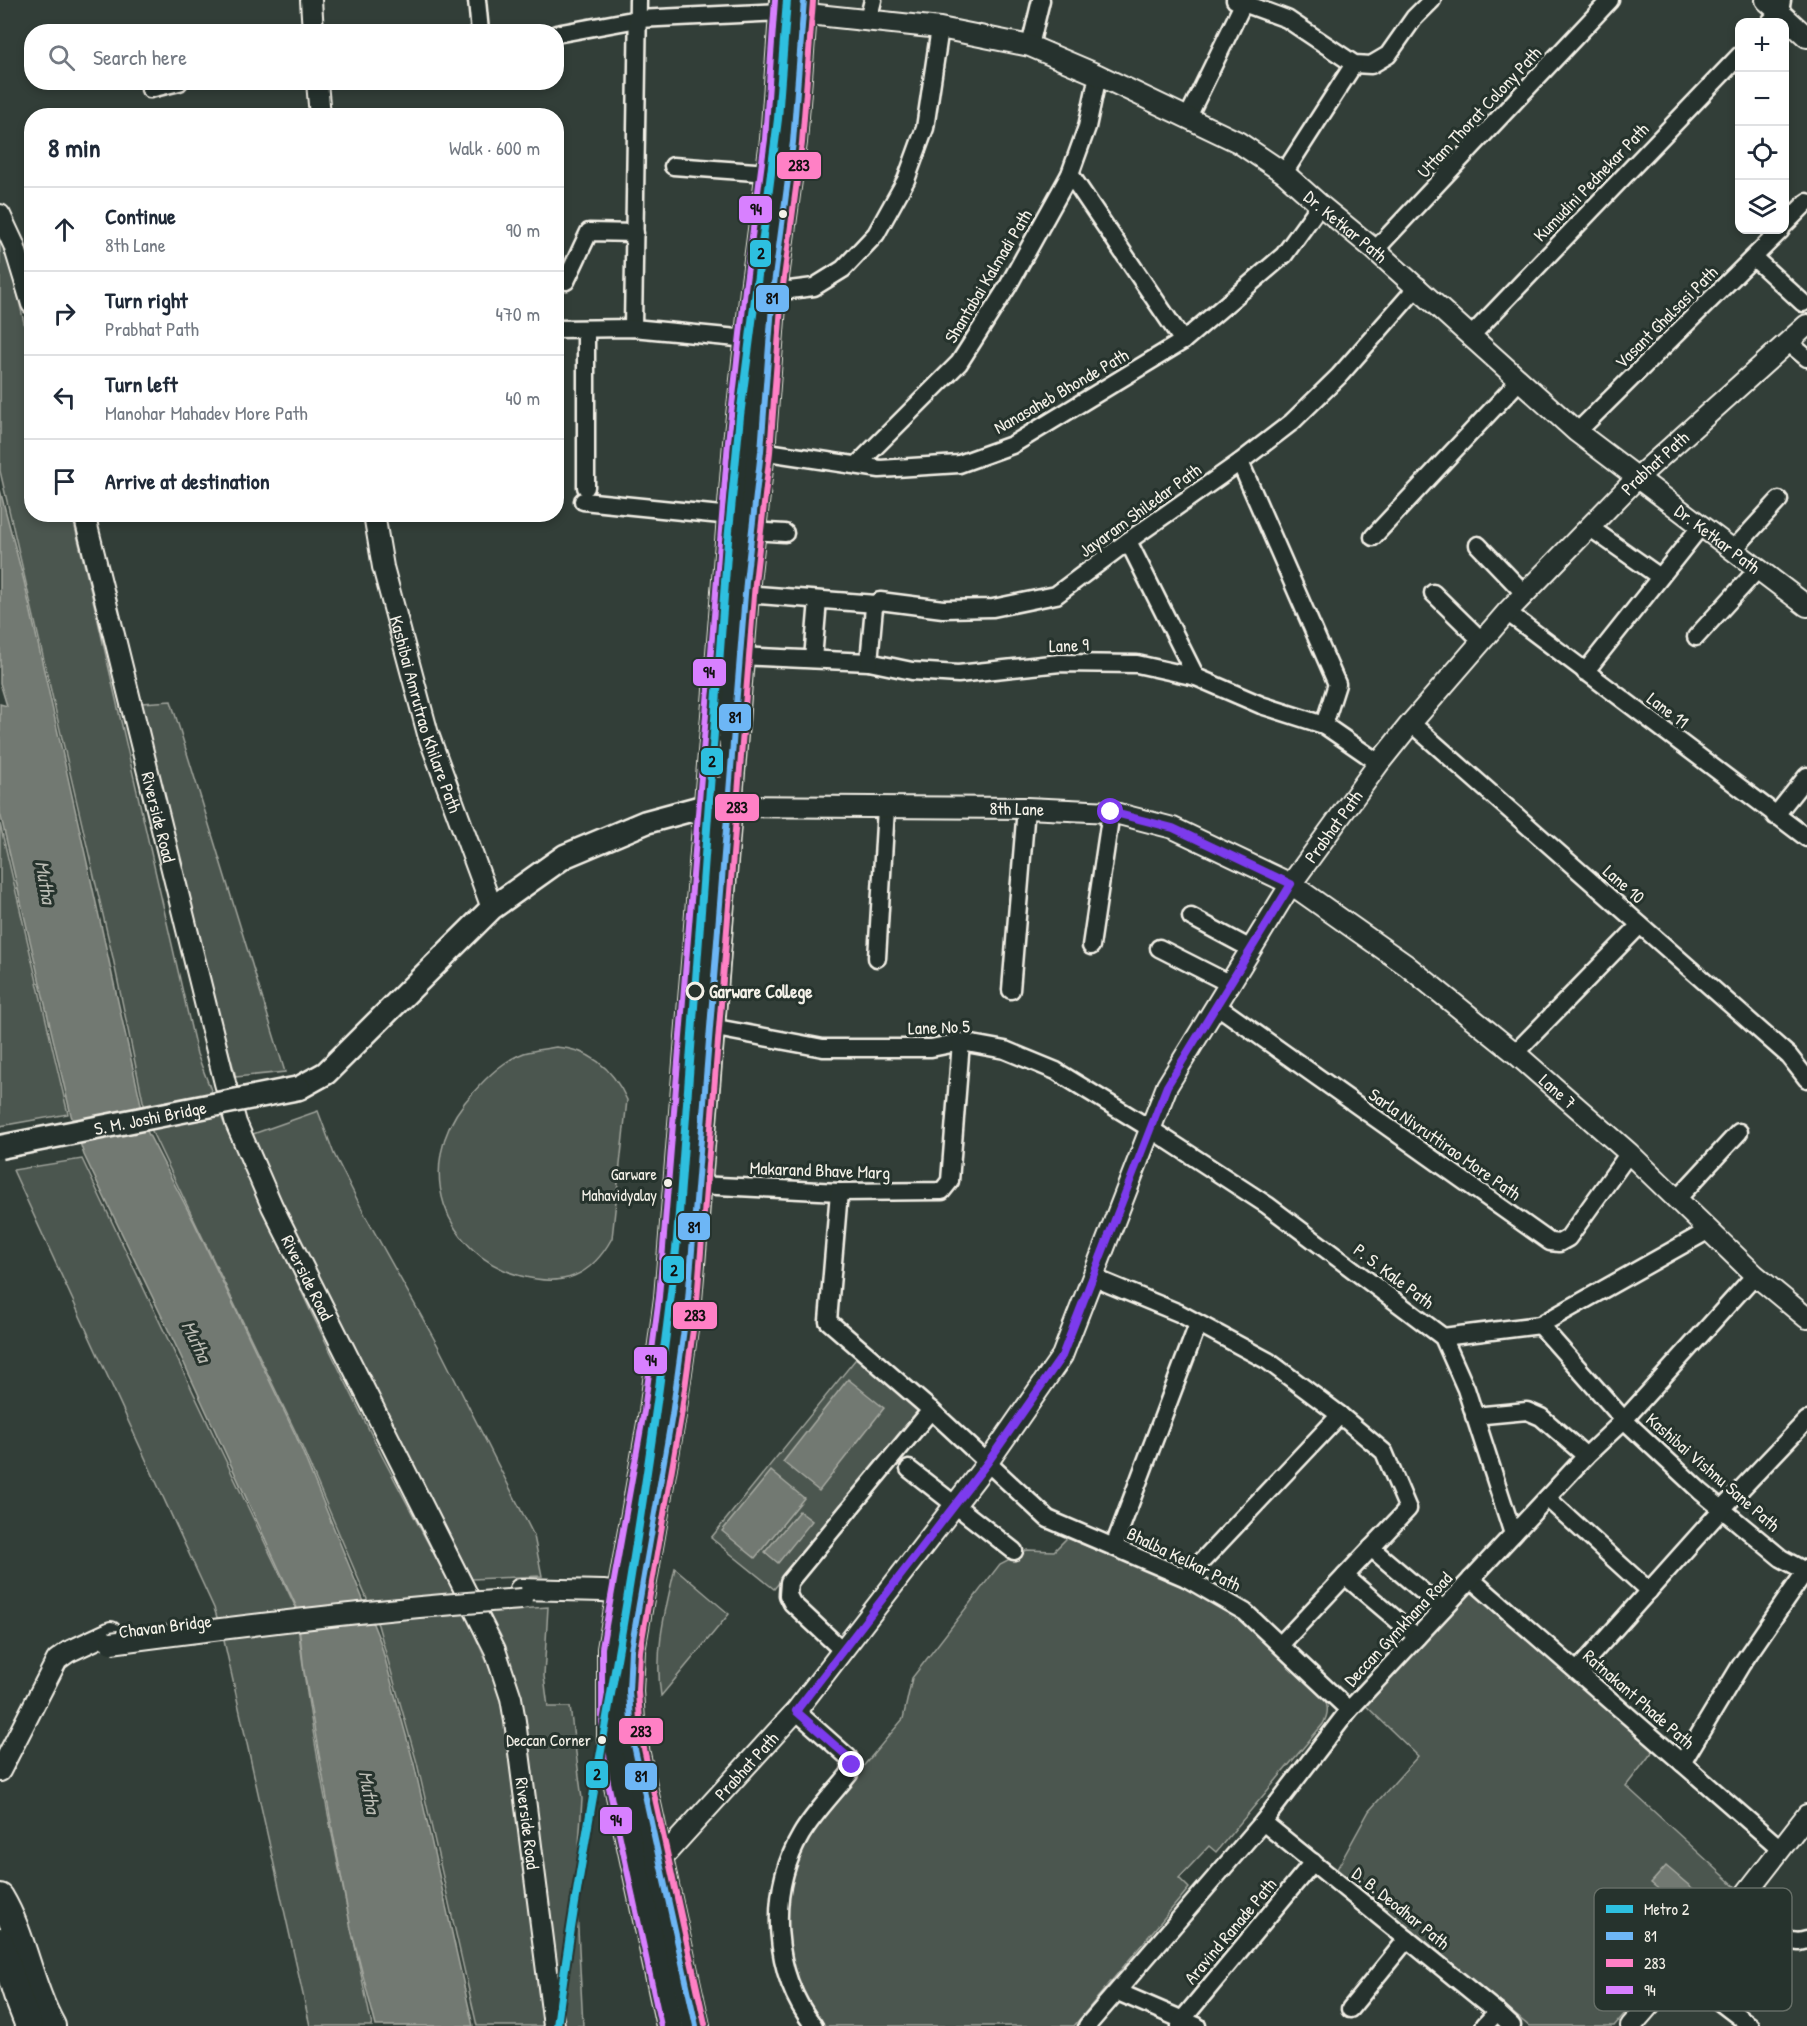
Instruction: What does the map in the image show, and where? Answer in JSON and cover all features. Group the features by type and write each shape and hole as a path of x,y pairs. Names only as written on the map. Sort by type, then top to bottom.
{"main road":[{"path":"696,2026 648,1863 616,1777 610,1739 611,1648 629,1599 672,1415 688,1300 711,1027 731,516 748,339 793,6"},
{"path":"629,1599 668,1298 719,805 739,656 761,451 773,292 793,142 793,6"},
{"name":"S. M. Joshi Bridge","path":"0,1147 299,1088 326,1073 492,908 565,855 646,822 719,805"},
{"path":"648,1863 670,2026"},
{"path":"0,1898 8,1911 52,2026"},
{"path":"0,1942 4,1971 29,2026"}],"street":[{"path":"311,0 312,24"},
{"path":"477,0 479,24"},
{"path":"633,328 638,0"},
{"path":"868,20 873,0"},
{"path":"1030,46 1041,0"},
{"path":"1188,117 1239,2 1287,19 1354,64 1371,65 1388,55 1414,18 1432,0"},
{"name":"Uttam Thorat Colony Path","path":"1375,250 1610,0"},
{"path":"564,33 638,19 793,6"},
{"name":"Dr. Ketkar Path","path":"793,6 868,20 940,28 1030,46 1098,75 1238,142 1284,173 1418,286 1577,432 1807,606"},
{"path":"1775,9 1807,37"},
{"path":"773,292 814,287 843,269 876,234 906,180 925,128 940,28"},
{"name":"Kumudini Pednekar Path","path":"1471,336 1735,59"},
{"path":"1284,173 1354,64"},
{"name":"Shantabai Kalmadi Path","path":"857,465 959,363 1008,286 1070,174 1087,127 1098,75"},
{"path":"318,90 319,108"},
{"path":"673,166 769,174"},
{"path":"1070,174 1183,341"},
{"path":"1789,221 1807,202"},
{"name":"Nanasaheb Bhonde Path","path":"761,451 880,469 959,464 1012,445 1183,341 1284,255 1320,205"},
{"path":"0,215 14,245 24,278"},
{"path":"566,281 589,232 635,233"},
{"name":"Vasant Ghalsasi Path","path":"1577,432 1777,234"},
{"path":"1754,258 1803,303"},
{"name":"Jayaram Shiledar Path","path":"745,594 876,604 883,601 943,609 993,608 1056,595 1292,422 1331,384 1418,286"},
{"name":"Prabhat Path","path":"648,1863 796,1711 988,1462 1062,1356 1167,1086 1291,884 1379,763 1507,612 1589,527 1637,478 1807,325"},
{"path":"564,329 633,328 748,339"},
{"path":"586,329 585,494 731,516"},
{"path":"1789,343 1807,358"},
{"path":"1373,537 1519,381"},
{"path":"1240,462 1336,684 1324,725"},
{"path":"1733,550 1779,500"},
{"name":"Riverside Road","path":"86,522 236,1124 277,1217 490,1640 503,1672 515,1721 554,2026"},
{"name":"Kashibai Amrutrao Khilare Path","path":"375,522 383,567 428,735 492,908"},
{"path":"1585,672 1701,526"},
{"path":"1589,527 1660,578"},
{"path":"752,531 785,533"},
{"path":"1128,541 1196,677"},
{"path":"1478,545 1525,594"},
{"path":"1696,637 1758,569"},
{"path":"1433,593 1482,641"},
{"path":"813,659 818,600"},
{"path":"869,662 876,604"},
{"name":"Lane 11","path":"1507,612 1807,838"},
{"name":"Lane 9","path":"739,656 869,662 912,671 958,674 1060,663 1137,664 1196,677 1262,705 1324,725 1379,763"},
{"name":"Lane 10","path":"1411,723 1789,1056 1807,1079"},
{"path":"1775,816 1807,776"},
{"name":"8th Lane","path":"719,805 1026,808 1111,812 1173,828 1291,884"},
{"path":"877,958 886,808"},
{"path":"1011,990 1026,808"},
{"path":"1091,946 1111,812"},
{"name":"Lane 7","path":"1291,884 1406,965 1515,1053 1629,1153 1755,1275 1807,1318"},
{"path":"1191,917 1251,949"},
{"path":"1515,1053 1640,925"},
{"path":"1159,948 1230,984"},
{"name":"Sarla Nivruttirao More Path","path":"1216,1005 1550,1242 1559,1243 1568,1238 1629,1153"},
{"name":"Lane No 5","path":"711,1027 823,1047 932,1048 961,1042 1005,1050 1056,1071 1149,1128"},
{"name":"Makarand Bhave Marg","path":"698,1185 839,1192 942,1191 950,1181 961,1042"},
{"name":"P. S. Kale Path","path":"1149,1128 1268,1204 1443,1337 1466,1389 1513,1534"},
{"path":"1677,1199 1739,1132"},
{"name":"Bhalba Kelkar Path","path":"839,1192 828,1321 931,1410 1048,1519 1186,1578 1245,1612 1349,1710"},
{"path":"1443,1337 1540,1325 1709,1230"},
{"name":"Deccan Gymkhana Road","path":"1087,2026 1263,1822 1349,1710 1547,1498 1624,1420 1755,1275"},
{"path":"1092,1277 1179,1313 1268,1361 1340,1415 1384,1452 1408,1509 1281,1644"},
{"path":"1114,1546 1198,1324"},
{"name":"Kashibai Vishnu Sane Path","path":"1540,1325 1624,1420 1722,1509 1781,1558 1807,1571"},
{"path":"842,1650 792,1603 788,1595 789,1582 931,1410"},
{"path":"1474,1416 1527,1411 1534,1413 1541,1416 1587,1456"},
{"path":"1186,1578 1340,1415"},
{"path":"1577,1671 1722,1509 1807,1420"},
{"path":"909,1469 1014,1551"},
{"path":"1547,1498 1648,1591"},
{"path":"1371,1548 1443,1609"},
{"path":"1682,1763 1741,1665 1807,1571"},
{"path":"1345,1576 1417,1637"},
{"name":"Ratnakant Phade Path","path":"1471,1579 1781,1849"},
{"name":"Chavan Bridge","path":"0,1771 57,1660 68,1652 106,1638 436,1595 521,1594 629,1599"},
{"path":"796,1711 848,1757 852,1765 849,1774 800,1836 790,1860 780,1899 783,1962 793,1992 814,2026"},
{"path":"1750,1888 1807,1815"},
{"name":"D. B. Deodhar Path","path":"1263,1822 1512,2026"},
{"name":"Aravind Ranade Path","path":"1186,2024 1313,1862"},
{"path":"1350,2008 1407,1939"},
{"path":"1792,1941 1807,1940"},
{"path":"1118,1992 1186,2024"},
{"path":"1631,2026 1644,2011"},
{"path":"1731,2011 1751,2026"},
{"path":"1484,2026 1497,2012"}],"shaded area":[{"path":"0,236 7,248 24,322 24,522 74,522 197,1054 223,1121 310,1310 382,1456 464,1611 505,1703 551,2026 477,2026 417,1763 378,1625 297,1435 153,1134 143,1101 113,958 0,471"},
{"path":"171,701 285,1072 236,1077 170,843 142,703"},
{"path":"0,824 68,1114 0,1126"},
{"path":"556,1047 590,1056 608,1070 627,1100 612,1238 595,1262 585,1270 574,1276 550,1280 521,1276 494,1265 472,1249 455,1228 444,1205 439,1179 441,1153 450,1127 471,1095 492,1074 515,1057"},
{"path":"318,1111 334,1154 366,1217 438,1346 534,1536 542,1576 472,1579 285,1212 253,1134"},
{"path":"82,1159 296,1608 319,1766 372,2026 310,2026 223,1636 214,1608 13,1170"},
{"path":"859,1355 923,1407 774,1589 711,1538"},
{"path":"1067,1538 1184,1586 1238,1615 1321,1692 1327,1708 1323,1724 1216,1852 1209,1846 1179,1878 1189,1888 1074,2026 818,2026 796,1991 782,1915 803,1838 903,1719 912,1678 1000,1564 1027,1550 1054,1551"},
{"path":"675,1568 729,1614 661,1696 660,1648 664,1616"},
{"path":"1471,1585 1657,1746 1626,1786 1735,1886 1733,1888 1594,1888 1594,2011 1627,2011 1614,2026 1529,2026 1337,1869 1369,1811 1418,1756 1362,1702"},
{"path":"548,1607 544,1676 548,1707 570,1707 582,1799 576,1891 583,2026 555,2026 508,1665 488,1611"}],"water":[{"name":"Mutha","path":"0,490 24,581 147,1131 194,1222 296,1436 380,1641 414,1764 473,2026 376,2026 351,1929 304,1671 297,1608 177,1348 84,1155 71,1115 0,813 0,704 7,706 0,683"},
{"path":"848,1379 884,1408 819,1491 783,1462"},
{"path":"771,1471 804,1498 755,1558 722,1531"},
{"path":"799,1511 812,1521 778,1563 765,1552"},
{"path":"1666,1866 1692,1888 1657,1888 1651,1883"}],"railway":[{"path":"716,701 719,780"}],"metro line":[{"name":"2","path":"557,2026 579,1879 637,1537 659,1389 677,1240 728,541 740,416 778,119 787,0"}],"transit line":[{"name":"94","path":"661,2026 607,1778 602,1739 602,1648 644,1411 659,1297 728,442 765,139 775,0"},
{"name":"81","path":"696,2026 632,1736 629,1691 631,1650 672,1415 688,1300 746,582 761,451 773,292 793,142 804,0"},
{"name":"283","path":"705,2024 641,1735 638,1691 640,1651 681,1417 697,1301 755,583 770,452 782,293 802,143 813,1"}],"place":[{"name":"Garware College","path":"695,991"},
{"name":"Garware Mahavidyalay","path":"668,1183"},
{"name":"Deccan Corner","path":"602,1740"}],"route":[{"path":"852,1765 848,1757 796,1711 988,1462 1062,1356 1167,1086 1291,884 1173,828 1111,812"}]}
